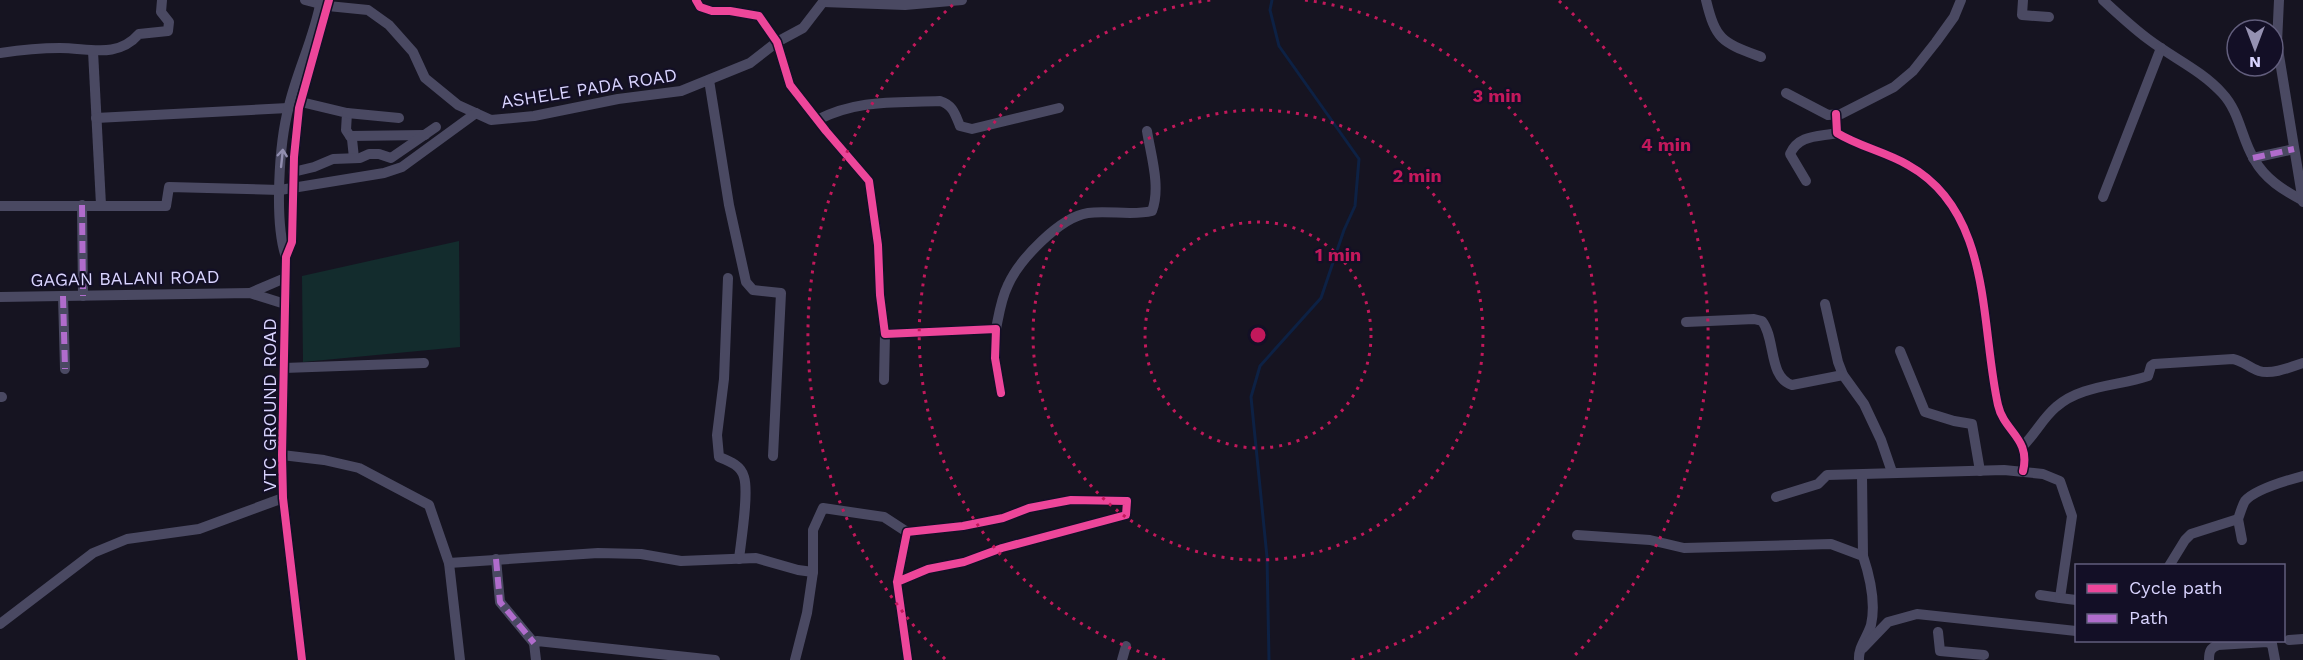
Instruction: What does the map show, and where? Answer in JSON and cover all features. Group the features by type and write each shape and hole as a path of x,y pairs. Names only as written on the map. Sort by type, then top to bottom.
{"street":[{"path":"0,53 60,48 93,51 130,45 139,34 168,31 169,22 161,12 162,0"},
{"name":"ASHELE PADA ROAD","path":"305,0 368,10 388,25 413,52 425,78 458,105 491,120 534,116 618,99 681,91 750,63 777,42 803,28 823,1"},
{"path":"696,0 700,7 759,16 777,42 790,84 869,181 878,245 880,295 885,334 884,380"},
{"path":"823,1 905,5 962,0"},
{"path":"1706,0 1712,26 1722,39 1729,45 1761,57"},
{"path":"1786,93 1828,115 1841,114 1894,87 1913,71 1954,17 1961,0"},
{"path":"2024,0 2022,15 2049,17"},
{"path":"2103,0 2161,48 2196,69 2224,94 2235,113 2253,158 2272,182 2303,201"},
{"path":"2279,0 2277,43 2294,149 2300,167 2303,201"},
{"path":"286,257 292,242 293,172 301,102 325,2"},
{"path":"286,257 280,242 280,190 288,108 325,2"},
{"path":"2103,197 2161,48"},
{"path":"93,51 101,205"},
{"path":"709,80 729,205 746,282 753,290 781,293 773,456"},
{"path":"817,120 843,108 859,104 940,101 953,109 960,126 972,129 1059,108"},
{"path":"301,102 347,113 399,118"},
{"path":"96,118 288,108"},
{"path":"347,113 346,130 350,136 354,158"},
{"path":"0,206 166,206 169,188 280,190 384,173 402,167 476,113"},
{"path":"1836,114 1837,133"},
{"path":"293,172 333,159 379,154 391,158 436,127"},
{"path":"1001,393 995,358 996,329 1000,304 1015,273 1038,246 1069,219 1090,213 1152,211 1155,198 1155,177 1147,131"},
{"path":"1806,181 1790,153 1792,147 1814,135 1837,133 1908,164 1923,175 1955,211 1976,260 1999,408 2023,446 2026,459 2023,471"},
{"path":"350,136 426,135"},
{"path":"2253,158 2294,149"},
{"path":"82,205 83,296"},
{"name":"VTC GROUND ROAD","path":"286,257 283,498 302,660"},
{"name":"GAGAN BALANI ROAD","path":"250,293 285,278"},
{"path":"728,278 724,379 717,435 719,457 736,464 744,476 745,504 739,559"},
{"name":"GAGAN BALANI ROAD","path":"0,297 250,293 285,304"},
{"path":"63,296 65,369"},
{"path":"1825,304 1831,337 1843,375 1864,404 1881,440 1892,472"},
{"path":"1686,322 1754,319 1762,321 1768,328 1778,376 1784,382 1792,385 1843,375"},
{"path":"885,334 996,329"},
{"path":"1900,351 1925,412 1954,422 1972,423 1980,471"},
{"path":"2023,446 2056,407 2066,400 2079,393 2148,376 2154,364 2233,359 2267,373 2303,363"},
{"path":"284,368 424,363"},
{"path":"282,455 324,460 359,468 429,504 449,563 460,660"},
{"path":"1776,497 1818,484 1827,475 2023,471 2043,474 2060,480 2072,516 2060,598"},
{"path":"1859,656 1871,624 1872,582 1863,556 1862,475"},
{"path":"2242,540 2238,519 2244,502 2283,481 2303,476"},
{"path":"0,624 93,554 127,539 198,529 283,498"},
{"path":"795,660 807,613 813,572 813,530 823,508 884,517 907,532 963,526 1004,518 1029,508 1071,500 1127,501 1126,515 1002,548 964,562 928,570 897,582"},
{"path":"2170,564 2191,534 2238,519"},
{"path":"907,532 897,582 908,660"},
{"path":"1577,535 1650,540 1684,548 1831,544 1863,556"},
{"path":"449,563 598,554 641,554 681,561 756,558 813,572"},
{"path":"496,559 498,598 502,606 534,643 536,660"},
{"path":"2040,596 2075,600"},
{"path":"1859,656 1888,622 1917,614 2075,631"},
{"path":"1938,632 1940,651 1957,657 1984,655"},
{"path":"2289,640 2303,639"},
{"path":"534,643 553,642 612,651 669,654 715,660"},
{"path":"2209,660 2209,653 2218,645 2268,642 2274,648 2275,660"},
{"path":"1122,660 1126,646"}],"green space":[{"path":"459,241 460,347 303,362 302,276"}],"waterway":[{"path":"1269,660 1267,557 1251,397 1260,366 1321,298 1344,230 1355,206 1359,159 1279,46 1270,10 1272,0"}],"marked path":[{"path":"2253,158 2294,149"},
{"path":"82,205 83,296"},
{"path":"63,296 65,369"},
{"path":"496,559 500,602 534,643"}],"cycle path":[{"path":"302,660 283,498 286,257 292,242 294,157 299,108 329,0"},
{"path":"696,0 700,7 712,11 730,11 759,16 777,42 790,85 869,181 878,245 880,295 885,334 996,329 995,358 1001,393"},
{"path":"1836,114 1837,133 1908,165 1936,186 1955,211 1969,240 1978,273 1998,405 2001,414 2020,443 2024,460 2023,471"},
{"path":"897,582 928,569 964,562 1002,548 1126,515 1127,501 1071,500 1029,508 1003,518 963,526 907,532 897,582 908,660"}]}
